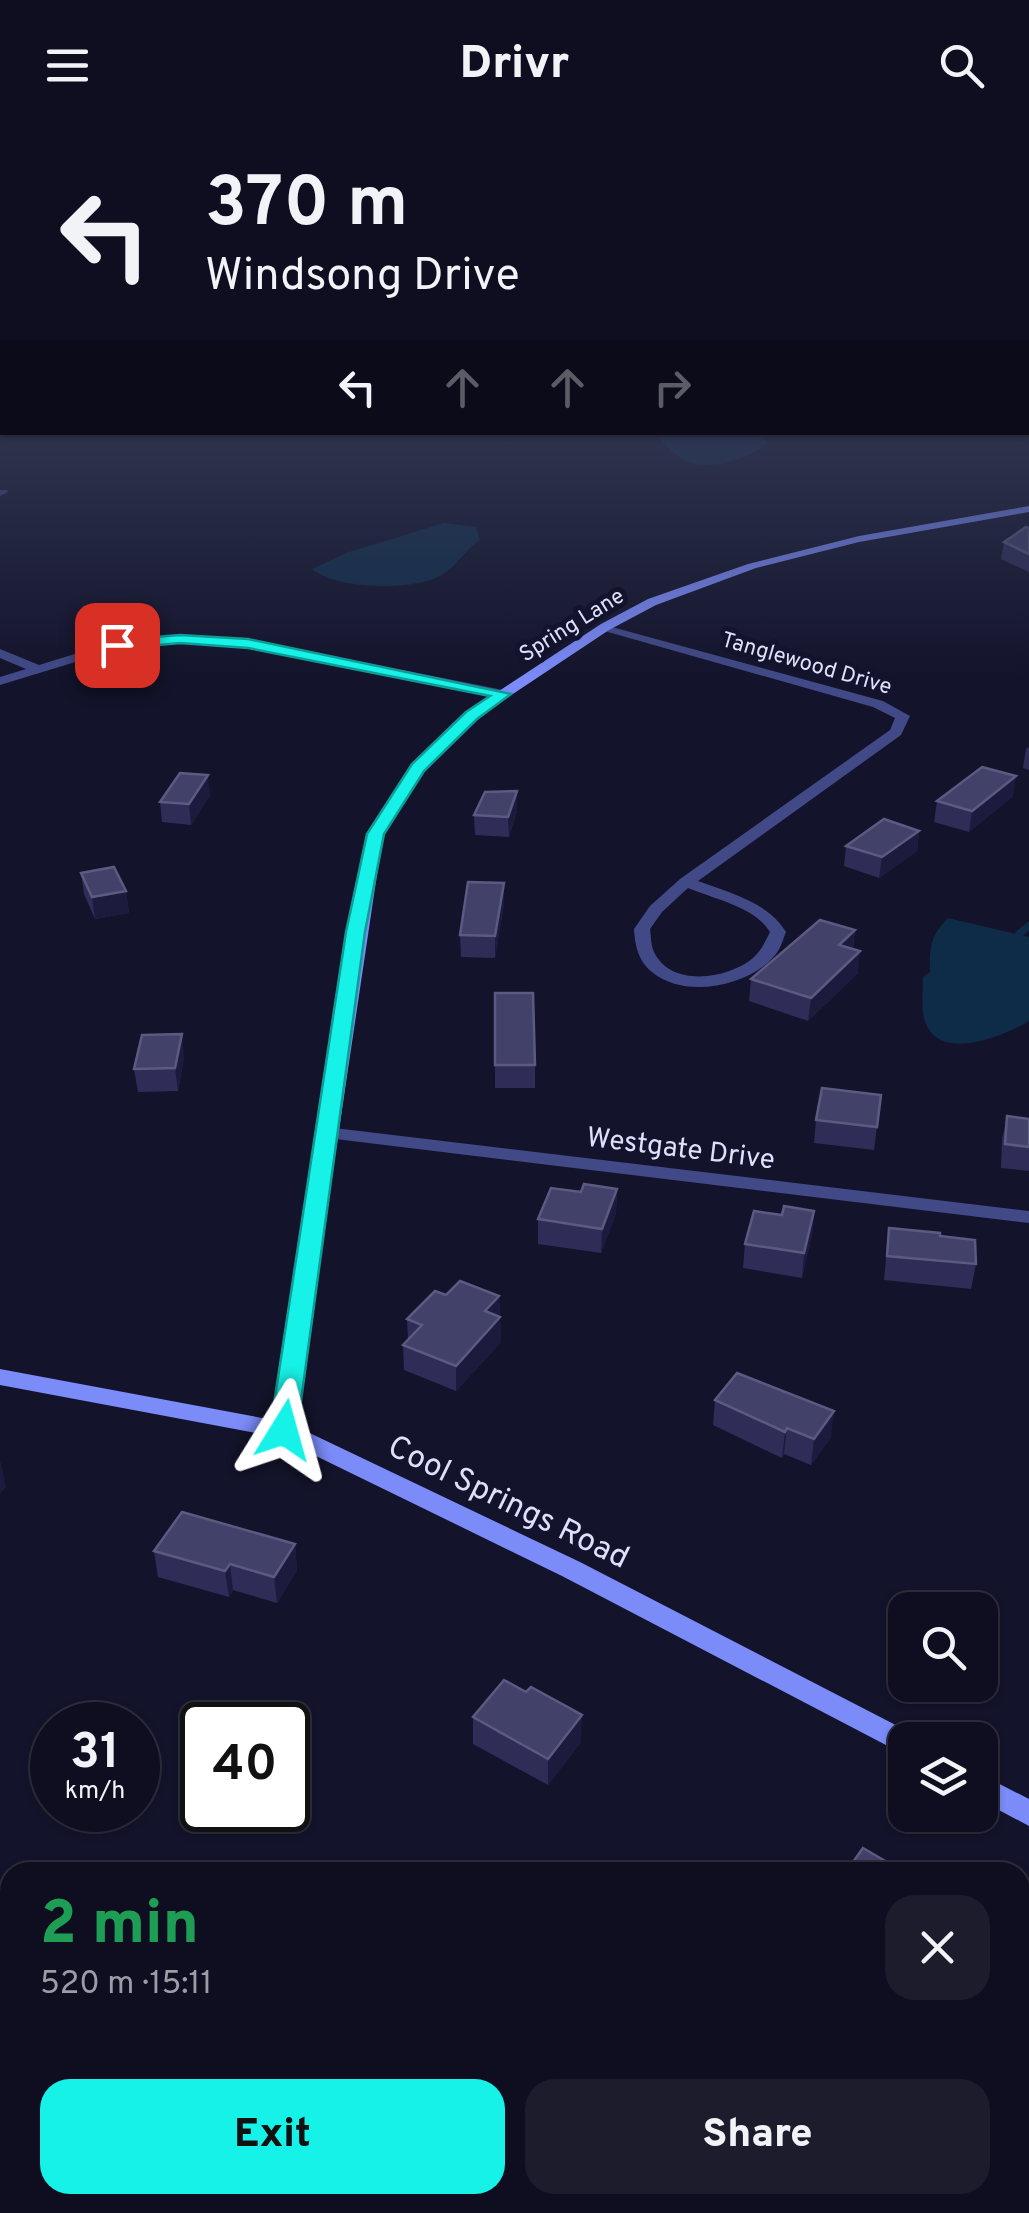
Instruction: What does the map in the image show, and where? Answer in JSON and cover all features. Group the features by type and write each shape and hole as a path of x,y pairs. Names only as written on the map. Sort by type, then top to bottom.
{"street":[{"name":"Spring Lane","path":"284,1430 355,932 375,834 418,768 472,716 503,694 604,627 652,602 752,566 859,539 1029,509"},
{"name":"Tanglewood Drive","path":"604,627 878,704 903,716 896,732 686,882 642,929 646,954 656,965 682,979 706,982 738,975 762,963 775,948 778,932 770,919 686,882"},
{"path":"0,680 117,645 150,640 213,640 353,663 503,694"},
{"path":"0,653 35,668"},
{"name":"Westgate Drive","path":"326,1133 1029,1216"},
{"name":"Cool Springs Road","path":"0,1377 284,1430 571,1568 888,1734"},
{"path":"998,1796 1029,1814"}],"water":[{"path":"444,523 476,527 480,540 446,573 427,581 375,586 339,581 312,569 349,552"},
{"path":"948,918 1029,937 1029,1021 972,1043 956,1044 931,1032 923,1013 923,977 930,972 935,936"}],"building":[{"path":"1029,528 1029,554 1004,542"},
{"path":"982,767 1016,776 972,811 937,801"},
{"path":"180,773 208,775 189,804 160,802"},
{"path":"517,791 508,817 474,815 485,792"},
{"path":"884,819 919,831 882,857 846,846"},
{"path":"114,867 126,891 92,897 81,873"},
{"path":"468,882 504,883 495,936 460,935"},
{"path":"820,920 855,930 839,945 860,951 811,998 751,979"},
{"path":"495,993 533,993 535,1065 495,1065"},
{"path":"182,1034 175,1068 134,1069 142,1035"},
{"path":"822,1088 881,1095 877,1127 816,1120"},
{"path":"1007,1116 1029,1119 1029,1147 1005,1144"},
{"path":"584,1184 617,1189 602,1229 538,1219 551,1188 581,1192"},
{"path":"784,1206 814,1211 804,1253 745,1244 754,1211 782,1215"},
{"path":"889,1228 975,1240 976,1264 887,1256"},
{"path":"460,1281 499,1296 485,1311 500,1317 456,1366 403,1345 422,1325 407,1319 435,1291 446,1295"},
{"path":"737,1373 834,1411 814,1439 787,1428 785,1432 715,1400"},
{"path":"182,1512 295,1544 274,1577 230,1564 225,1571 154,1551"},
{"path":"504,1680 526,1692 531,1687 582,1715 548,1759 473,1717"},
{"path":"863,1848 887,1862 853,1862"}],"waterway":[{"path":"1016,945 1019,934 1029,926"}],"route":[{"path":"117,645 180,639 248,643 503,694 472,716 418,768 375,834 355,932 284,1430"}]}
